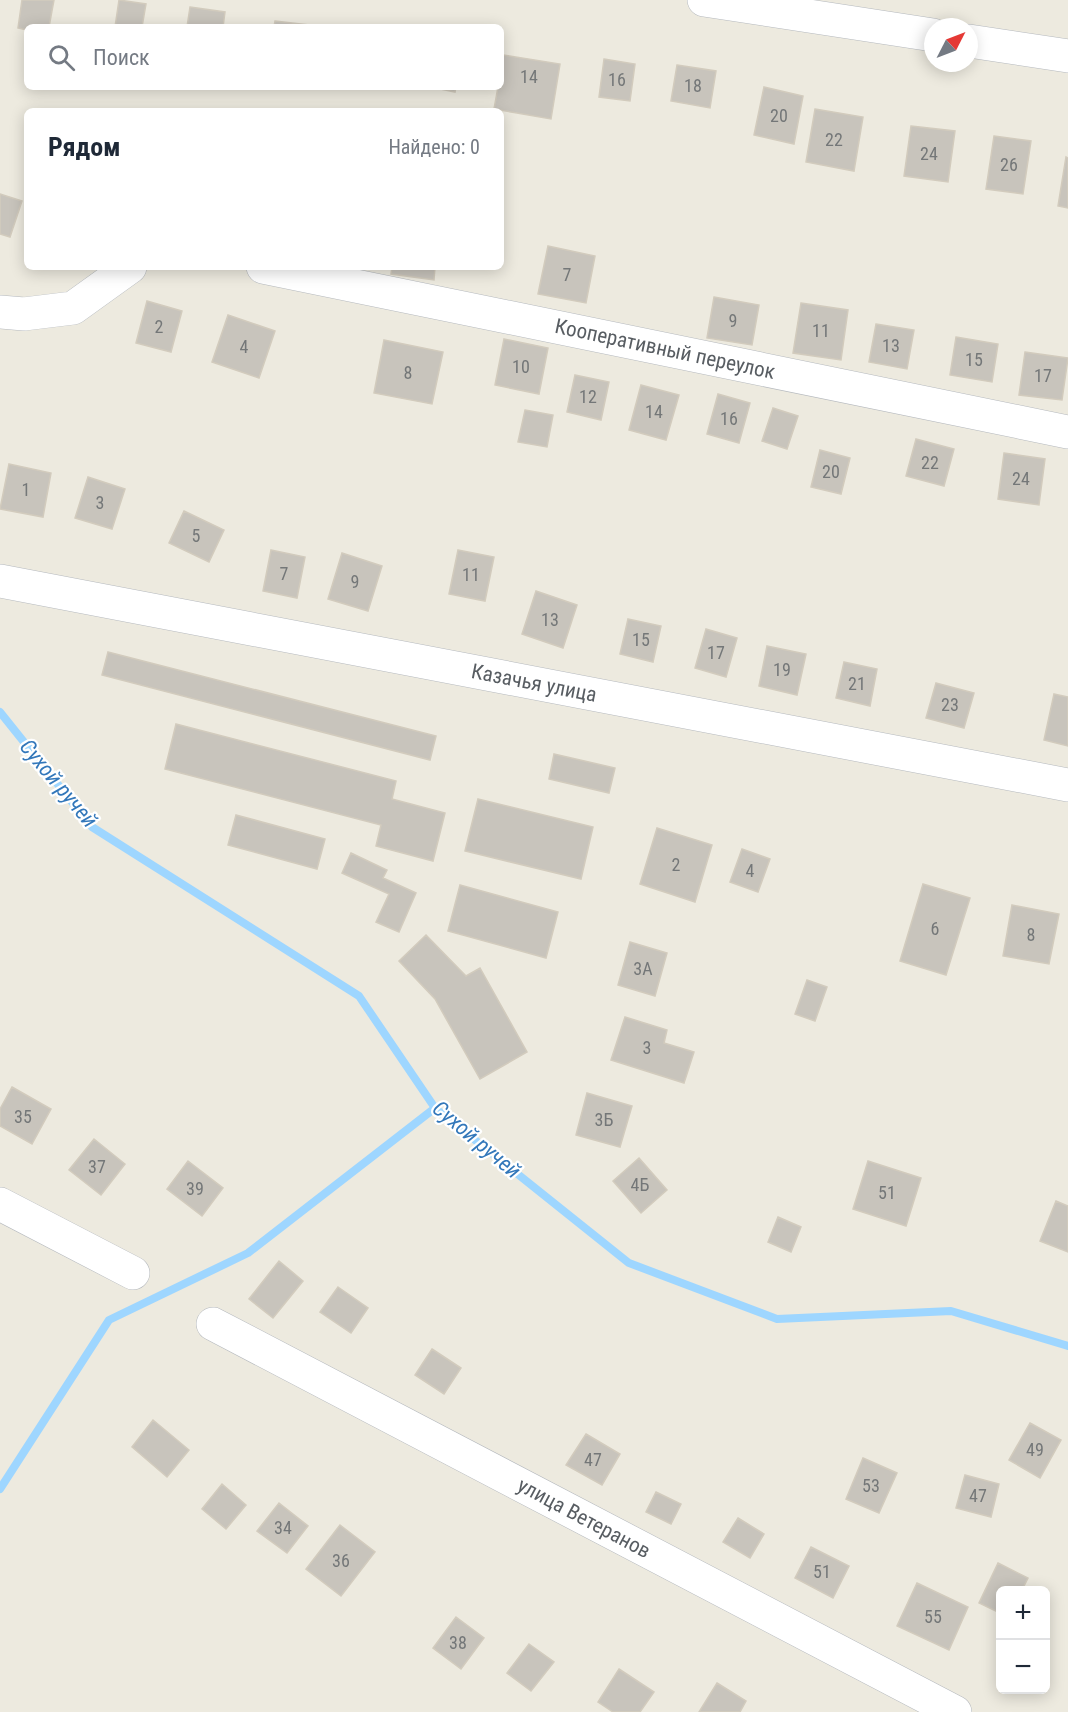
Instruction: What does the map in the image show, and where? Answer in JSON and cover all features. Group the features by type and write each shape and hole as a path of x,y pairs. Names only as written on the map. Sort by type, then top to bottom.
{"street":[{"path":"704,0 924,34"},
{"path":"978,41 1068,56"},
{"path":"0,312 24,314 73,308 126,270"},
{"name":"Кооперативный переулок","path":"278,270 1068,432"},
{"name":"Казачья улица","path":"0,581 1068,785"},
{"path":"0,1204 133,1273"},
{"name":"улица Ветеранов","path":"213,1324 955,1712"}],"building":[{"path":"22,0 54,0 50,24 24,24 24,29 18,28"},
{"path":"119,0 146,4 143,24 115,24"},
{"path":"190,7 225,12 223,24 187,24"},
{"path":"275,21 300,24 274,24"},
{"path":"504,55 560,64 551,119 504,111 504,108 494,108 497,90 504,90"},
{"path":"604,59 635,64 630,101 599,97"},
{"path":"677,65 716,71 710,108 671,101"},
{"path":"764,87 803,96 794,144 754,135"},
{"path":"815,109 863,117 854,171 806,162"},
{"path":"911,126 955,131 948,182 904,176"},
{"path":"994,136 1031,141 1023,194 986,189"},
{"path":"1066,157 1068,158 1068,208 1058,206"},
{"path":"0,194 22,201 10,237 0,234"},
{"path":"548,246 595,256 586,303 538,294"},
{"path":"392,270 435,270 434,280 391,274"},
{"path":"714,297 759,305 752,345 707,338"},
{"path":"147,301 182,311 171,352 136,343"},
{"path":"801,303 848,310 841,360 793,353"},
{"path":"228,315 275,331 259,378 212,362"},
{"path":"876,324 914,330 907,369 869,362"},
{"path":"956,337 998,344 992,382 950,375"},
{"path":"504,339 548,348 539,394 495,385"},
{"path":"384,340 443,352 432,404 374,393"},
{"path":"1025,352 1068,358 1062,400 1019,395"},
{"path":"575,375 609,382 601,420 567,412"},
{"path":"641,385 679,395 666,440 629,430"},
{"path":"718,394 750,403 739,443 707,434"},
{"path":"773,408 798,416 787,449 762,441"},
{"path":"525,410 553,415 547,447 518,442"},
{"path":"916,439 954,449 944,486 906,476"},
{"path":"820,450 850,458 841,494 811,487"},
{"path":"1004,453 1045,459 1039,505 998,499"},
{"path":"9,464 51,473 43,517 0,509"},
{"path":"88,477 125,489 112,529 75,518"},
{"path":"184,511 224,530 209,562 169,543"},
{"path":"271,550 305,557 297,598 263,591"},
{"path":"458,550 494,557 485,601 449,594"},
{"path":"342,553 382,566 368,611 328,599"},
{"path":"536,591 577,605 563,648 522,634"},
{"path":"628,619 661,626 653,662 620,654"},
{"path":"706,629 737,638 726,677 695,668"},
{"path":"767,646 806,654 797,695 759,686"},
{"path":"108,652 436,736 430,760 102,675"},
{"path":"844,662 877,669 870,706 836,698"},
{"path":"936,683 974,693 964,728 926,718"},
{"path":"1054,694 1068,697 1068,746 1044,740"},
{"path":"176,724 396,781 392,799 445,813 433,861 376,846 381,825 165,769"},
{"path":"554,754 615,768 609,793 549,779"},
{"path":"478,799 593,827 581,879 465,851"},
{"path":"236,815 325,839 317,869 228,845"},
{"path":"657,828 712,845 695,902 640,884"},
{"path":"742,849 770,859 758,892 730,882"},
{"path":"351,853 387,870 383,878 416,893 399,932 376,922 389,894 342,873"},
{"path":"923,884 970,898 946,975 900,961"},
{"path":"460,885 558,912 546,958 448,931"},
{"path":"1012,905 1059,914 1049,964 1003,956"},
{"path":"426,935 466,976 480,968 527,1052 480,1079 435,999 399,961"},
{"path":"630,942 667,953 655,996 618,985"},
{"path":"807,980 827,987 815,1021 795,1014"},
{"path":"625,1017 667,1030 664,1043 694,1052 684,1083 611,1060"},
{"path":"12,1087 51,1109 32,1144 0,1126 0,1109"},
{"path":"587,1093 632,1106 620,1147 576,1135"},
{"path":"94,1139 125,1164 101,1195 69,1170"},
{"path":"639,1158 667,1190 641,1213 613,1181"},
{"path":"188,1161 223,1188 202,1216 167,1189"},
{"path":"868,1161 921,1178 906,1226 853,1209"},
{"path":"1056,1201 1068,1206 1068,1252 1040,1241"},
{"path":"778,1217 801,1227 791,1252 768,1242"},
{"path":"279,1261 303,1281 273,1318 249,1299"},
{"path":"338,1287 368,1308 351,1333 320,1312"},
{"path":"432,1349 461,1368 444,1394 415,1375"},
{"path":"153,1420 189,1450 167,1477 132,1447"},
{"path":"1030,1423 1061,1440 1040,1478 1009,1460"},
{"path":"586,1434 620,1454 602,1485 566,1465"},
{"path":"863,1458 897,1473 879,1513 846,1499"},
{"path":"965,1475 999,1484 991,1517 956,1508"},
{"path":"222,1484 246,1505 226,1529 202,1509"},
{"path":"656,1492 681,1504 671,1524 646,1512"},
{"path":"279,1503 308,1526 287,1553 257,1531"},
{"path":"738,1518 764,1534 750,1558 723,1542"},
{"path":"340,1525 375,1552 341,1596 306,1569"},
{"path":"811,1547 849,1566 833,1598 795,1578"},
{"path":"998,1563 1028,1578 1024,1586 996,1586 996,1611 979,1603"},
{"path":"917,1583 968,1607 949,1650 897,1626"},
{"path":"456,1617 484,1638 461,1669 433,1648"},
{"path":"529,1644 554,1662 531,1691 507,1673"},
{"path":"619,1669 654,1692 640,1712 613,1712 598,1702"},
{"path":"717,1683 746,1701 740,1712 699,1712"}],"waterway":[{"name":"Сухой ручей","path":"0,712 92,827 359,996 435,1108 629,1263 777,1319 951,1311 1068,1346"},
{"path":"0,1489 109,1320 248,1253 435,1108"}]}
